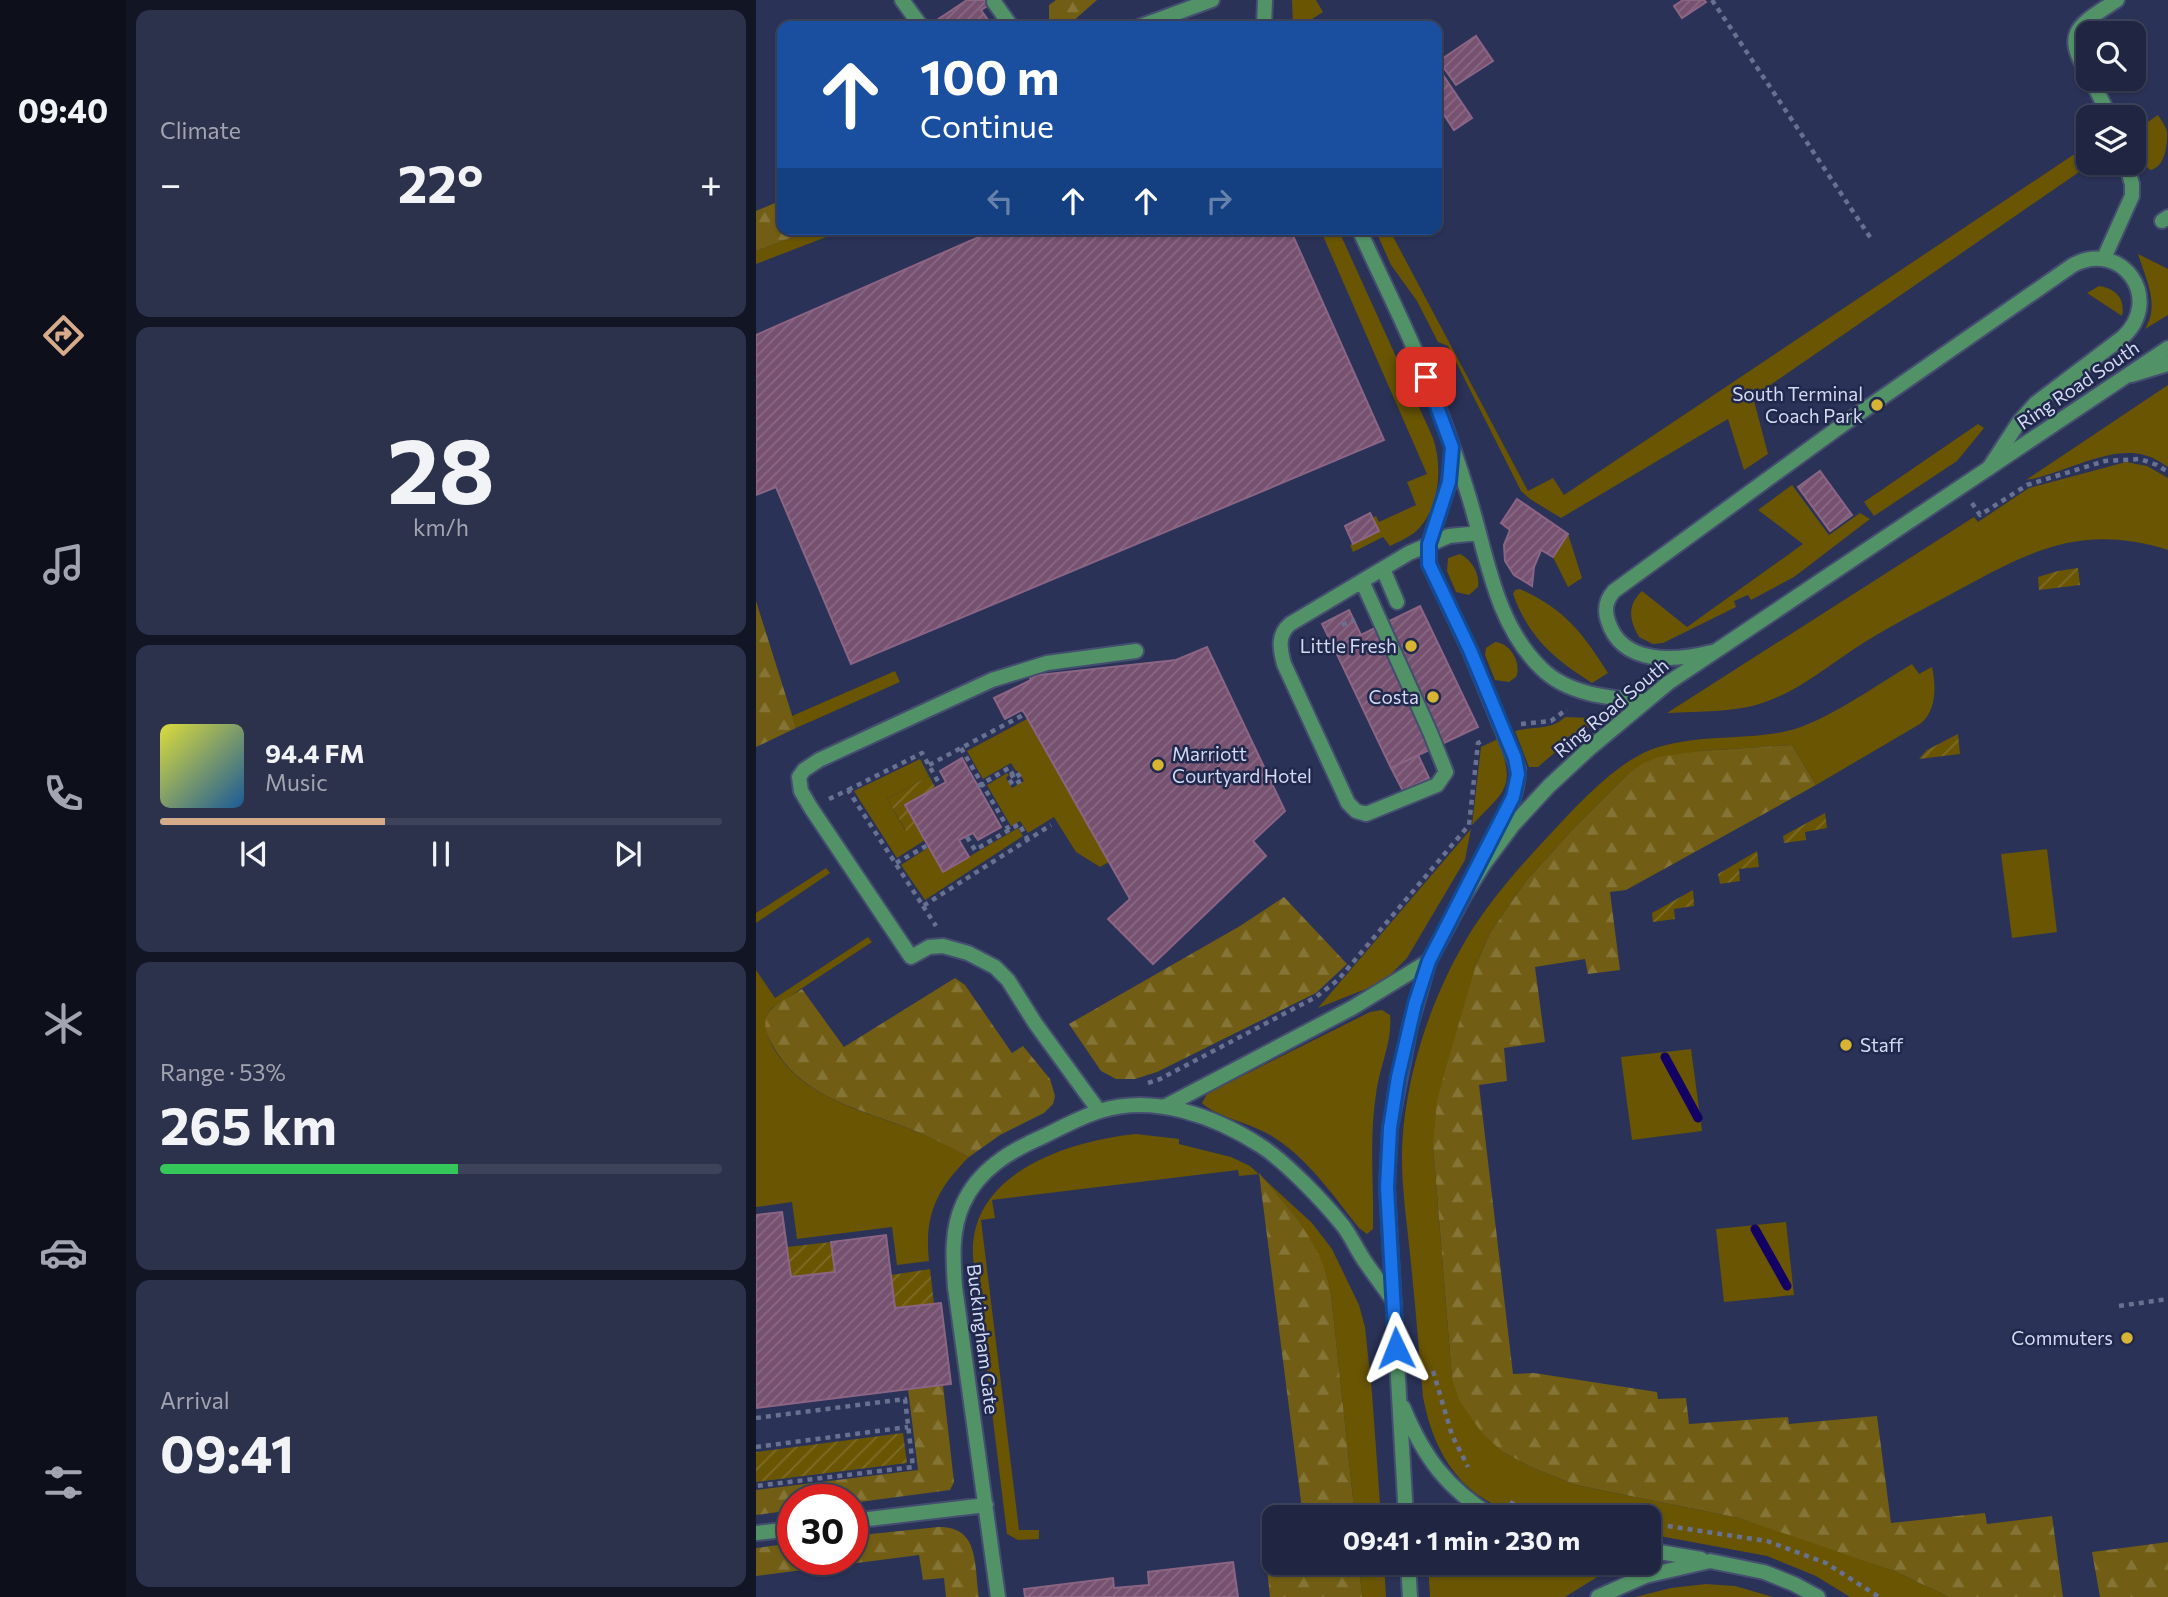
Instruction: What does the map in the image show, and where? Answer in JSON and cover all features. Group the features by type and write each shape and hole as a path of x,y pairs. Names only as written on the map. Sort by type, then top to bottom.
{"street":[{"path":"902,0 917,21"},
{"path":"1155,21 1212,0"},
{"path":"1264,21 1265,0"},
{"path":"2087,21 2117,0"},
{"path":"994,2 1007,21"},
{"path":"2104,258 2132,195 2129,175"},
{"path":"1362,235 1437,402 1469,495 1496,595 1523,643 1540,667 1554,679 1597,696 1645,701"},
{"path":"1715,652 1684,658 1662,658 1648,657 1633,651 1611,630 1605,610 1608,599 1614,591 1838,428 2077,262 2094,257 2104,258 2123,268 2137,287 2141,302 2135,324 2123,337 2036,403 2019,422 1989,469"},
{"name":"Ring Road South","path":"1405,1505 1387,1187 1390,1128 1410,1027 1429,961 1464,896 1494,849 1530,806 1590,748 1645,701 2168,348"},
{"path":"2123,378 2168,364"},
{"path":"1452,447 1449,482 1429,544 1431,571 1470,650 1518,768 1517,785 1510,804 1464,896"},
{"path":"1362,581 1446,772 1437,785 1366,814 1356,811 1348,803 1284,664 1280,647 1283,632 1286,627 1362,581 1429,544 1450,536 1479,533"},
{"path":"1383,569 1397,602"},
{"path":"1099,1111 1035,1023 1008,980 995,967 968,953 943,946 929,947 911,957 811,808 801,791 799,778 804,770 819,760 992,680 1047,663 1136,651"},
{"name":"Buckingham Gate","path":"1164,1107 1352,1008 1429,961"},
{"name":"Buckingham Gate","path":"998,1597 955,1287 954,1239 957,1221 973,1185 1000,1159 1026,1144 1099,1111 1142,1105 1202,1116 1237,1132 1283,1163 1344,1227 1394,1302"},
{"path":"1398,1395 1427,1456 1454,1489 1476,1505"},
{"path":"868,1519 986,1505"},
{"path":"756,1533 777,1530"},
{"path":"1661,1552 1764,1572 1818,1597"},
{"path":"1598,1597 1645,1576 1710,1561"},
{"path":"1409,1575 1410,1597"}],"path":[{"path":"1712,0 1872,240"},
{"path":"1961,487 1980,515 2026,485 2105,461 2147,460 2168,472"},
{"path":"929,765 1025,714"},
{"path":"961,748 980,785 1009,830"},
{"path":"811,808 922,753 940,785"},
{"path":"980,785 1009,768 1013,775"},
{"path":"848,790 923,906 1051,825"},
{"path":"967,836 975,850 1019,824 1028,840"},
{"path":"895,863 928,845"},
{"path":"2119,1306 2168,1299"},
{"path":"1433,1371 1452,1435 1473,1474"},
{"path":"756,1418 905,1399 913,1467 756,1486"},
{"path":"756,1447 908,1427"},
{"path":"1500,1495 1515,1505"}],"shaded area":[{"path":"1292,0 1316,0 1323,12 1309,21 1293,21"},
{"path":"2158,115 2167,131 2162,160 2150,170 2147,167 2146,123"},
{"path":"2076,153 2076,174 1753,397 1768,454 1744,470 1728,419 1561,518 1521,491 1448,346 1438,342 1417,301 1391,265 1378,235 1392,235 1528,491 1553,478 1564,495"},
{"path":"799,235 831,235 756,264 756,251"},
{"path":"1323,235 1341,235 1433,438 1438,462 1434,501 1423,524 1414,533 1390,546 1383,537 1353,552 1350,545 1378,531 1372,518 1376,516 1379,522 1416,505 1407,482 1427,474"},
{"path":"2138,254 2168,269 2168,315 2145,329 2151,301"},
{"path":"2099,286 2118,295 2122,304 2122,316 2087,293"},
{"path":"2168,385 2168,467 2144,455 2116,454 2026,480"},
{"path":"1978,424 1984,428 1957,461 1874,516 1864,502"},
{"path":"2126,462 2147,466 2168,478 2168,550 2135,542 2105,539 2077,541 2050,548 1998,569 1898,623 1779,696 1756,705 1731,710 1667,713 1974,517 1978,522 2029,488"},
{"path":"1792,485 1829,535 1860,513 1870,519 1794,577 1751,600 1748,595 1734,601 1736,607 1663,643 1653,644 1639,637 1631,613 1637,596 1642,591 1687,627 1803,544 1758,510"},
{"path":"1568,534 1582,578 1568,587 1553,557"},
{"path":"1460,554 1471,564 1478,577 1478,587 1469,595 1456,592 1447,571 1448,558"},
{"path":"2078,568 2080,585 2039,590 2038,577"},
{"path":"1520,589 1549,605 1571,623 1608,673 1592,683 1544,646 1519,609 1513,594"},
{"path":"1495,642 1506,646 1516,660 1516,677 1509,682 1495,680 1485,655 1486,648"},
{"path":"1912,664 1919,674 1932,667 1934,698 1926,719 1816,785 1792,745 1701,751 1627,775 1526,881 1490,933 1476,965 1433,1145 1452,1379 1503,1452 1531,1467 1576,1485 1739,1518 1797,1536 1894,1571 1949,1597 1850,1597 1816,1576 1767,1556 1661,1536 1661,1505 1496,1505 1470,1488 1456,1474 1435,1440 1423,1397 1403,1183 1403,1131 1407,1103 1420,1045 1441,989 1453,963 1484,912 1522,865 1566,818 1606,778 1635,757 1650,750 1684,741 1770,734 1802,727"},
{"path":"895,671 900,682 796,728 792,716"},
{"path":"1565,717 1591,718 1595,723 1538,767 1529,767 1515,731 1548,726"},
{"path":"1027,719 1109,862 1100,867 1076,852 1054,817 1028,833 1020,821 1011,826 987,785 1007,773 1009,775 1006,778 1012,788 1024,781 1011,763 983,779 967,751"},
{"path":"1958,734 1960,754 1919,759 1927,750"},
{"path":"1498,739 1507,779 1500,795 1472,825 1481,747"},
{"path":"920,759 929,776 887,799 905,830 916,825 925,840 897,858 854,791"},
{"path":"929,776 935,787 905,805 916,825 906,831 887,799"},
{"path":"1825,813 1827,828 1805,832 1806,840 1784,843 1783,836"},
{"path":"1018,828 1023,836 925,900 901,865 929,847 943,872"},
{"path":"1471,829 1465,860 1407,958 1390,975 1371,987 1318,1008"},
{"path":"2047,849 2057,932 2012,938 2001,854"},
{"path":"1757,851 1759,867 1739,869 1740,881 1720,884 1718,874"},
{"path":"826,868 830,873 756,923 756,913"},
{"path":"1693,890 1694,906 1674,909 1675,919 1653,922 1652,913"},
{"path":"868,937 872,942 772,1008 767,1017 766,1029 771,1043 784,1062 799,1078 817,1090 836,1101 945,1144 969,1157 949,1180 935,1204 929,1230 929,1261 897,1265 892,1227 797,1239 792,1202 756,1207 756,970 775,998"},
{"path":"1382,1010 1390,1015 1390,1025 1374,1111 1373,1229 1367,1234 1296,1154 1270,1135 1215,1112 1202,1103 1207,1094 1222,1086 1370,1012"},
{"path":"1691,1049 1702,1131 1632,1140 1621,1057"},
{"path":"1136,1134 1179,1139 1179,1144 1231,1157 1250,1166 1259,1174 1239,1176 1238,1170 992,1200 995,1218 981,1220 1019,1530 1039,1530 1039,1539 1018,1540 1007,1534 973,1257 976,1228 987,1203 1004,1183 1027,1167 1081,1144"},
{"path":"1260,1175 1312,1223 1332,1249 1359,1305 1365,1327 1372,1393 1380,1505 1354,1505 1327,1276 1303,1229"},
{"path":"1786,1222 1794,1295 1724,1302 1716,1229"},
{"path":"831,1242 835,1272 791,1277 787,1247"},
{"path":"930,1269 934,1304 895,1308 891,1275"},
{"path":"903,1433 907,1463 756,1482 756,1452"},
{"path":"1360,1575 1385,1575 1386,1597 1362,1597"},
{"path":"1429,1575 1600,1575 1565,1597 1430,1597"},
{"path":"1706,1584 1735,1586 1773,1597 1635,1597 1671,1588"}],"green space":[{"path":"1056,0 1097,0 1073,21 1049,21 1049,5"},
{"path":"777,202 777,235 799,235 756,251 756,211"},
{"path":"756,601 796,728 756,747"},
{"path":"1792,745 1816,785 1626,890 1610,892 1620,970 1588,974 1585,959 1535,967 1545,1042 1504,1048 1507,1081 1479,1085 1513,1374 1534,1373 1657,1392 1658,1399 1686,1398 1689,1424 1788,1417 1789,1424 1877,1416 1891,1523 1985,1513 1987,1524 2052,1516 2063,1597 1949,1597 1894,1571 1739,1518 1576,1485 1531,1467 1503,1452 1482,1433 1459,1400 1452,1379 1433,1145 1437,1101 1476,965 1490,933 1526,881 1573,829 1627,775 1642,764 1658,757 1701,751"},
{"path":"1284,897 1347,964 1316,993 1157,1072 1135,1079 1116,1079 1101,1071 1069,1024 1240,926"},
{"path":"955,978 965,985 1012,1053 1023,1046 1050,1079 1055,1096 1053,1104 1044,1113 1000,1135 969,1157 918,1132 845,1105 811,1087 783,1061 768,1037 765,1022 771,1010 802,989 844,1047"},
{"path":"1259,1173 1313,1243 1327,1275 1331,1294 1354,1505 1301,1505"},
{"path":"943,1385 954,1482 950,1490 868,1501 868,1484 805,1484 918,1470 908,1389"},
{"path":"777,1487 777,1512 756,1515 756,1490"},
{"path":"938,1527 952,1528 961,1533 972,1550 979,1597 946,1597 944,1578 923,1580 919,1555 868,1562 868,1534"},
{"path":"2168,1542 2168,1597 2100,1597 2092,1552"},
{"path":"777,1545 777,1573 756,1576 756,1548"},
{"path":"1268,1575 1360,1575 1362,1597 1270,1597"}],"building":[{"path":"967,0 997,0 981,10 986,21 936,21"},
{"path":"1683,0 1706,2 1682,18 1674,6"},
{"path":"1476,36 1493,61 1456,85 1442,65 1442,59"},
{"path":"1442,73 1472,118 1454,130 1442,112"},
{"path":"983,235 1293,235 1384,440 851,664 776,487 756,495 756,335"},
{"path":"1820,471 1852,515 1830,531 1798,487"},
{"path":"1517,499 1568,534 1553,557 1541,550 1534,567 1532,586 1514,575 1505,561 1504,545 1510,530 1501,523"},
{"path":"1370,513 1379,531 1353,544 1345,526"},
{"path":"1420,606 1478,727 1391,768 1334,648"},
{"path":"1349,610 1361,635 1334,648 1322,624"},
{"name":"Marriott Courtyard Hotel","path":"1207,647 1285,811 1253,841 1266,856 1153,964 1108,919 1130,899 1025,714 1022,710 1005,719 994,698 1031,680 1029,676 1176,660"},
{"path":"1418,755 1429,778 1403,791 1391,768"},
{"path":"962,758 1001,827 978,840 973,833 959,840 969,857 943,872 905,805 946,782 940,771"},
{"path":"782,1212 791,1277 835,1272 831,1242 886,1235 895,1308 941,1303 951,1384 756,1408 756,1215"},
{"path":"1233,1562 1238,1597 1025,1597 1024,1589 1113,1578 1114,1588 1149,1585 1148,1572"}],"waterway":[{"path":"1665,1057 1698,1118"},
{"path":"1755,1229 1787,1286"}],"place":[{"name":"South Terminal Coach Park","path":"1877,405"},
{"name":"Little Fresh","path":"1411,646"},
{"name":"Costa","path":"1433,697"},
{"name":"Marriott Courtyard Hotel","path":"1158,765"},
{"name":"Staff","path":"1846,1045"},
{"name":"Commuters","path":"2127,1338"}],"route":[{"path":"1396,1348 1387,1187 1390,1128 1398,1077 1415,1004 1429,961 1510,804 1518,774 1515,758 1470,650 1429,564 1429,544 1446,496 1452,447 1426,377"}]}
